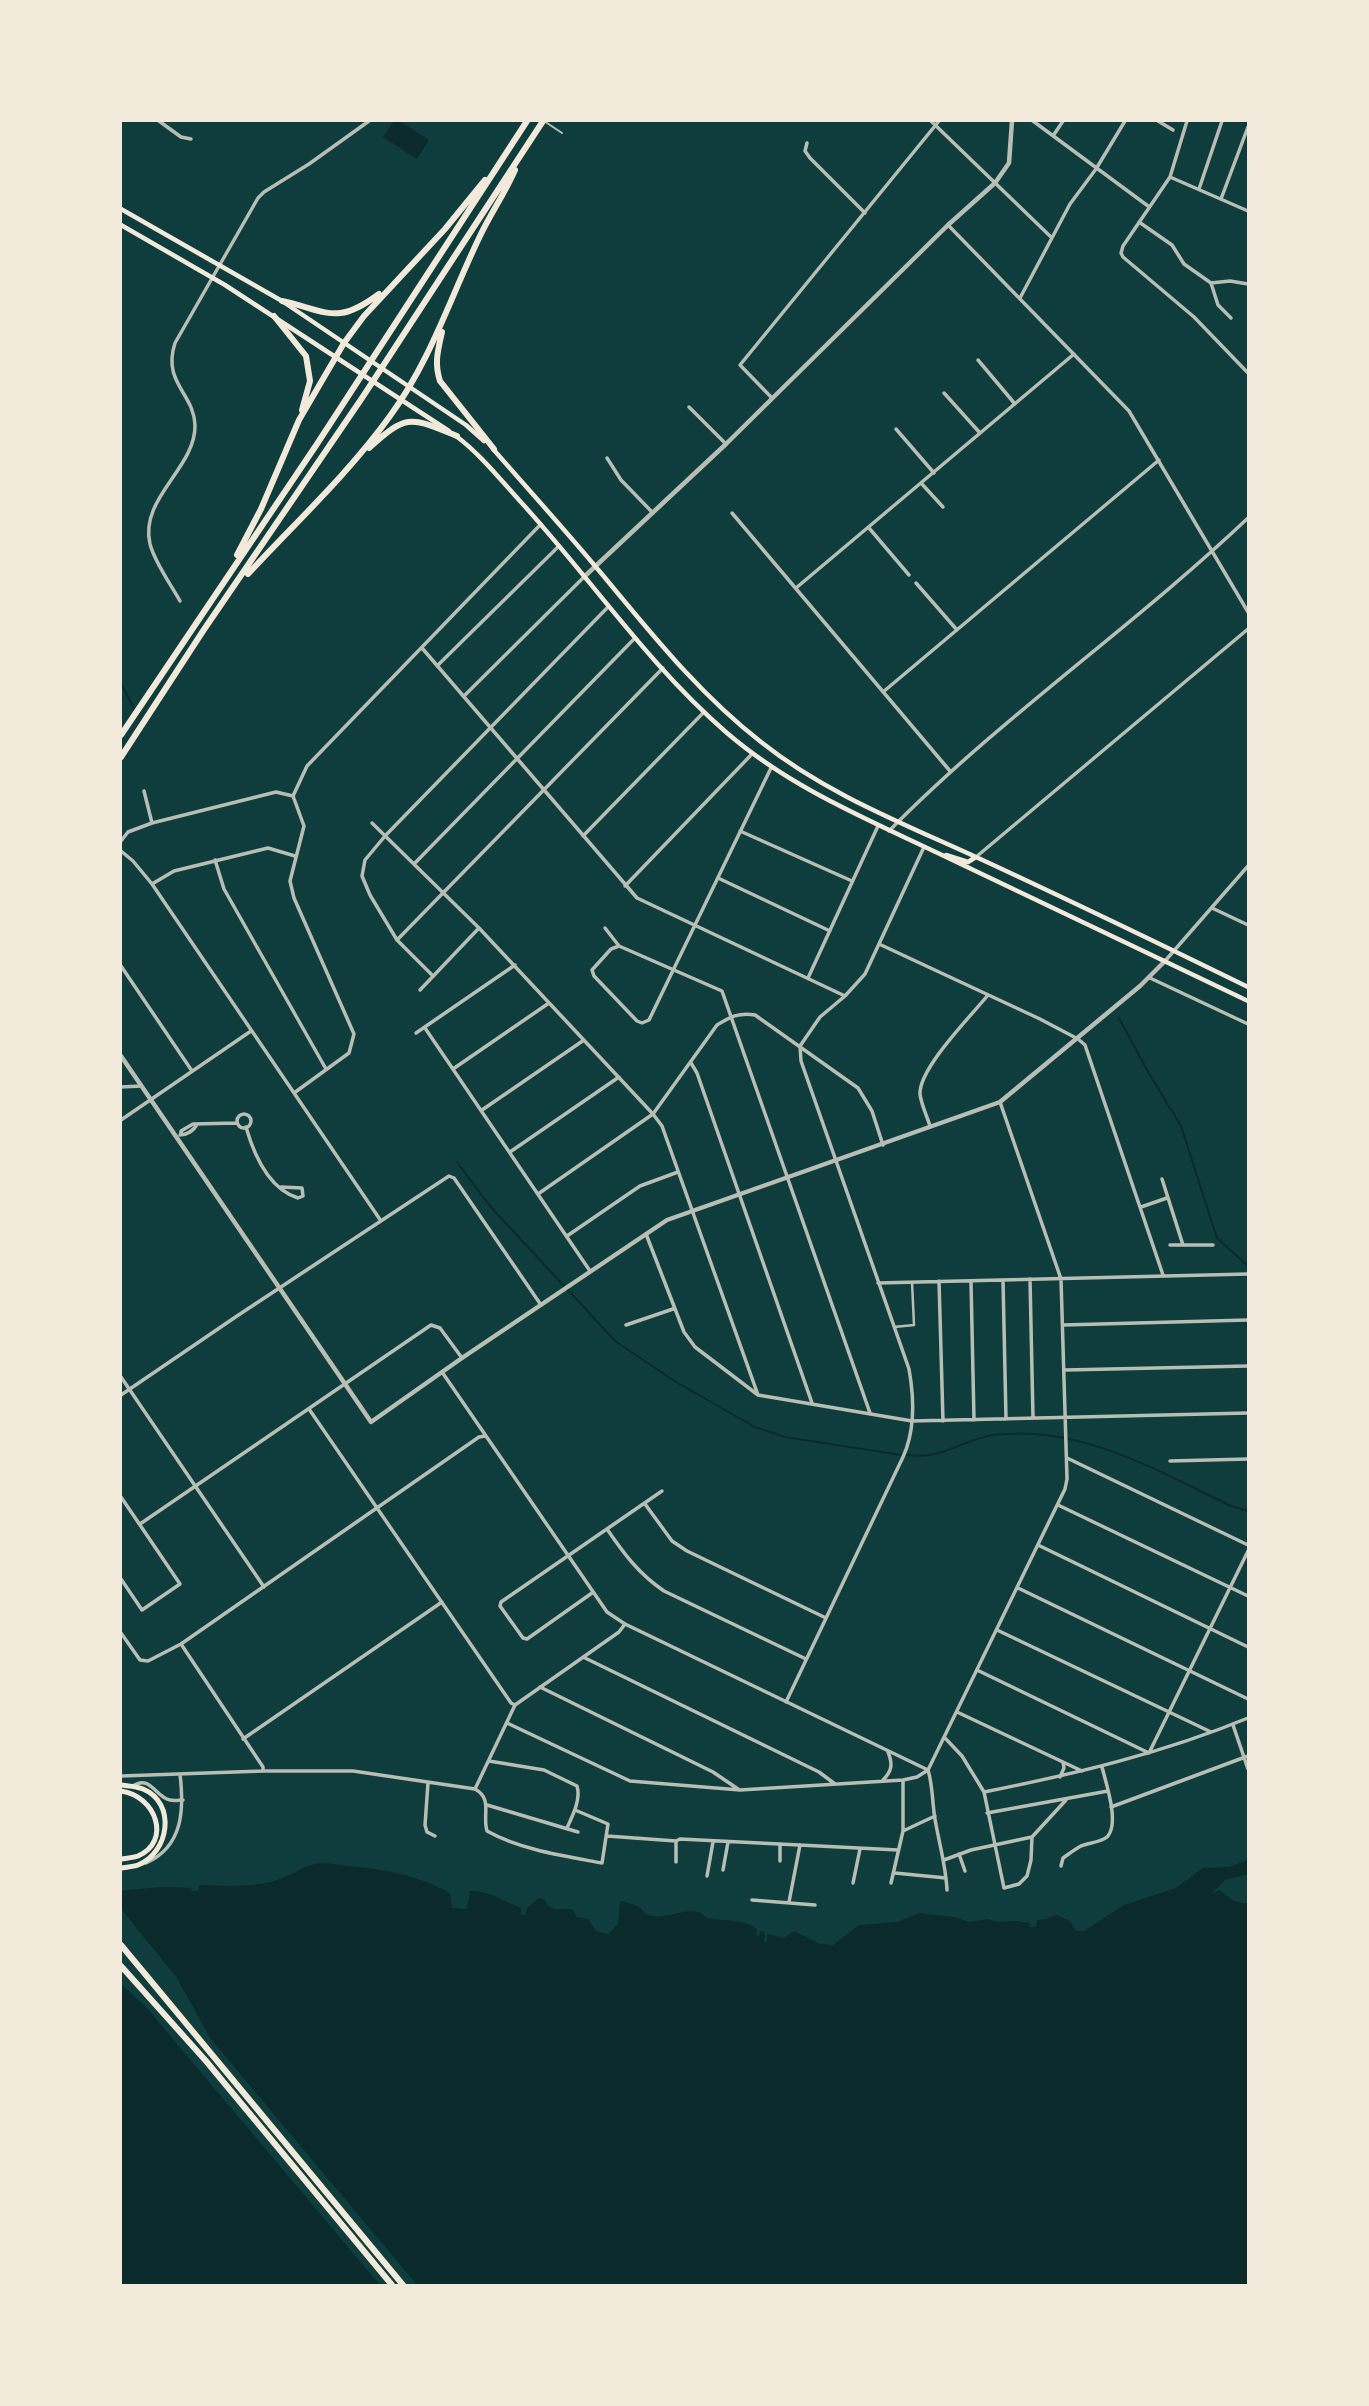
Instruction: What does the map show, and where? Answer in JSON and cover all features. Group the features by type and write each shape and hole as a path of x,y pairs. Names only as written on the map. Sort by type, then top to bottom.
{"highway":[{"path":"121,735 317,444 527,121"},
{"path":"121,757 362,398 543,121"},
{"path":"233,590 349,465 383,425 410,386 430,352 479,237 509,185 521,155"},
{"path":"222,582 261,509 299,420 344,343 364,316 430,246 498,165"},
{"path":"282,302 313,311 337,314 357,309 392,284"},
{"path":"274,316 298,344 306,356 309,368 310,381 299,420"},
{"path":"445,320 436,356 440,381 494,449"},
{"path":"349,465 387,431 408,421 425,422 457,436"},
{"path":"121,1945 403,2285"},
{"path":"121,1966 206,2061 392,2285"}],"main road":[{"path":"121,208 282,302 466,425 494,449 671,657 715,704 761,743 804,772 898,822 1248,987"},
{"path":"121,225 274,316 457,436 479,454 663,668 704,712 771,768 816,795 878,826 1248,1001"},
{"path":"938,853 968,862 976,857"},
{"path":"121,1785 143,1788 155,1797 162,1807 165,1819 165,1829 159,1846 151,1856 138,1865 121,1868"},
{"path":"121,1791 134,1793 146,1801 156,1829 152,1843 144,1852 121,1859"}],"street":[{"path":"159,121 181,137 191,139"},
{"path":"180,601 150,543 149,527 153,511 194,440 193,414 176,382 171,364 172,354 186,321 264,192 369,121"},
{"path":"930,121 1052,238"},
{"path":"772,398 740,365 939,121"},
{"path":"464,696 585,576 726,444 948,225 995,183 1009,163 1012,121"},
{"path":"1033,121 1148,206"},
{"path":"1053,136 1063,121"},
{"path":"1020,298 1070,204 1096,169 1125,121"},
{"path":"1158,121 1173,130"},
{"path":"1187,121 1170,177 1148,206 1121,253 1194,317 1248,373"},
{"path":"1199,189 1222,121"},
{"path":"1221,199 1248,127"},
{"path":"807,143 805,152 865,213"},
{"path":"1170,177 1248,211"},
{"path":"1139,222 1172,245 1184,264 1211,283 1218,305 1231,318"},
{"path":"948,225 1129,411 1248,612"},
{"path":"1211,283 1230,281 1248,284"},
{"path":"796,588 1074,354"},
{"path":"978,360 1015,404"},
{"path":"944,393 980,433"},
{"path":"689,407 726,444"},
{"path":"896,429 934,473"},
{"path":"607,458 621,480 653,513"},
{"path":"883,692 1159,460"},
{"path":"921,483 943,507"},
{"path":"732,513 950,771"},
{"path":"889,831 950,771 1213,552 1248,518"},
{"path":"293,1093 349,1052 354,1034 294,898 290,881 304,826 293,796 307,766 541,523"},
{"path":"869,528 909,575"},
{"path":"437,666 559,546"},
{"path":"916,583 957,630"},
{"path":"433,976 397,940 370,895 362,876 365,860 385,836 610,605"},
{"path":"976,857 1248,629"},
{"path":"414,864 636,637"},
{"path":"422,648 637,898 845,996"},
{"path":"397,940 663,668"},
{"path":"583,837 704,712"},
{"path":"625,886 752,754"},
{"path":"619,946 611,948 592,970 594,976 642,1023 649,1020 771,768"},
{"path":"144,791 152,823"},
{"path":"121,841 128,832 152,823 276,792 293,796"},
{"path":"372,823 479,928 662,1126 758,1395"},
{"path":"808,978 878,826"},
{"path":"740,831 852,881"},
{"path":"786,1702 907,1448 912,1421 911,1380 801,1061 800,1046 820,1017 865,974 924,847"},
{"path":"152,884 174,871 268,848 295,856"},
{"path":"121,851 152,884 381,1221"},
{"path":"215,860 224,889 326,1069"},
{"path":"371,1422 667,1220 789,1179 1000,1102 1150,978 1248,866"},
{"path":"718,878 830,930"},
{"path":"1212,908 1248,925"},
{"path":"420,990 479,928"},
{"path":"605,928 619,946 722,991 870,1414"},
{"path":"879,944 1078,1039 1085,1045 1163,1275"},
{"path":"416,1033 514,965"},
{"path":"121,966 192,1072"},
{"path":"1150,978 1248,1024"},
{"path":"930,1128 920,1095 922,1079 931,1064 988,995"},
{"path":"453,1069 550,1003"},
{"path":"538,1194 653,1114 717,1025 731,1016 743,1013 755,1015 858,1088 872,1111 883,1144"},
{"path":"425,1028 590,1271"},
{"path":"121,1120 251,1031"},
{"path":"481,1111 584,1040"},
{"path":"121,1056 178,1136 374,1430"},
{"path":"691,1063 698,1073 812,1403"},
{"path":"510,1152 619,1077"},
{"path":"121,1087 141,1086"},
{"path":"507,1723 630,1781 740,1790 903,1780 917,1777 928,1770 1018,1588 1067,1479 1061,1279 1000,1102"},
{"path":"237,1123 240,1115 247,1115 250,1123 246,1128"},
{"path":"178,1136 187,1127 197,1124 237,1123"},
{"path":"237,1123 241,1128 246,1128"},
{"path":"246,1128 252,1149 262,1167 288,1195 298,1198 303,1195 302,1188 281,1187"},
{"path":"567,1236 640,1186 678,1172"},
{"path":"121,1395 449,1177 454,1178 541,1305"},
{"path":"1162,1179 1183,1245"},
{"path":"1141,1207 1167,1198"},
{"path":"646,1234 684,1332 695,1347 758,1395 912,1421 1248,1413"},
{"path":"1170,1245 1213,1245"},
{"path":"878,1283 1248,1274"},
{"path":"1030,1279 1033,1418"},
{"path":"1003,1280 1006,1419"},
{"path":"939,1281 943,1421"},
{"path":"971,1281 974,1420"},
{"path":"894,1327 914,1325 912,1282"},
{"path":"626,1325 673,1309"},
{"path":"1063,1325 1248,1320"},
{"path":"140,1524 431,1325 440,1328 462,1358"},
{"path":"1064,1370 1248,1366"},
{"path":"442,1372 607,1612 625,1624 928,1770 933,1786 947,1890"},
{"path":"121,1377 264,1587"},
{"path":"309,1409 515,1705"},
{"path":"121,1633 140,1660 148,1661 181,1644 377,1507 485,1436"},
{"path":"1067,1455 1248,1545"},
{"path":"1170,1461 1248,1459"},
{"path":"592,1593 527,1639 523,1638 500,1605 662,1490"},
{"path":"121,1497 180,1584 142,1610 121,1579"},
{"path":"644,1503 672,1541 687,1552 826,1618"},
{"path":"1058,1504 1248,1596"},
{"path":"607,1529 629,1561 646,1579 664,1591 806,1659"},
{"path":"1038,1545 1248,1647"},
{"path":"1149,1753 1248,1551"},
{"path":"1018,1588 1248,1699"},
{"path":"243,1739 442,1602"},
{"path":"475,1789 515,1705 619,1632 625,1624"},
{"path":"997,1630 1211,1732"},
{"path":"181,1644 263,1767 262,1771"},
{"path":"583,1657 819,1772 837,1786"},
{"path":"977,1670 1149,1753"},
{"path":"540,1687 713,1772 740,1790"},
{"path":"957,1712 1084,1772"},
{"path":"984,1792 1102,1767 1248,1718"},
{"path":"1233,1724 1247,1757 1248,1769"},
{"path":"945,1738 962,1756 984,1792 1004,1888 1019,1884 1027,1876 1032,1837"},
{"path":"882,1781 892,1766 887,1750"},
{"path":"1111,1807 1247,1757"},
{"path":"489,1760 544,1770 577,1786 579,1791 575,1810 568,1828"},
{"path":"1060,1777 1063,1773 1063,1762"},
{"path":"1062,1866 1063,1858 1078,1847 1107,1837 1111,1831 1111,1807 1102,1767"},
{"path":"121,1776 353,1771 475,1789 482,1793 487,1805 487,1831 553,1853 602,1863 608,1824 575,1810"},
{"path":"138,1865 154,1859 179,1826 183,1800 180,1774"},
{"path":"891,1883 903,1831 903,1780"},
{"path":"133,1786 143,1782 166,1799 183,1800"},
{"path":"428,1783 425,1825 427,1832 435,1836"},
{"path":"987,1813 1108,1791"},
{"path":"944,1860 995,1844 1032,1837 1066,1800"},
{"path":"487,1805 578,1832"},
{"path":"903,1831 935,1816"},
{"path":"607,1836 676,1842 680,1839 898,1850"},
{"path":"676,1842 676,1862"},
{"path":"707,1876 713,1842"},
{"path":"723,1870 727,1842"},
{"path":"780,1845 780,1861"},
{"path":"789,1902 800,1845"},
{"path":"853,1883 860,1849"},
{"path":"959,1854 965,1871"},
{"path":"895,1873 946,1878"},
{"path":"752,1900 815,1905"}],"lane":[{"path":"543,121 562,134"}],"water":[{"path":"394,121 399,121 429,140 417,159 383,137"},
{"path":"1248,1860 1248,1874 1225,1880 1211,1894 1219,1890 1234,1901 1248,1904 1248,2285 121,2285 121,1892 126,1890 163,1887 191,1888 192,1891 198,1891 200,1885 261,1884 280,1879 310,1865 327,1863 413,1877 450,1893 452,1908 467,1909 470,1891 477,1891 521,1908 521,1915 525,1915 527,1908 539,1898 545,1900 553,1909 573,1910 577,1917 588,1919 596,1931 608,1934 618,1924 620,1902 623,1901 640,1907 652,1916 691,1911 708,1918 746,1923 757,1929 756,1935 759,1936 761,1931 765,1932 764,1943 767,1942 767,1934 784,1938 794,1931 820,1944 833,1945 859,1925 897,1922 920,1913 954,1917 969,1922 988,1919 998,1922 1017,1921 1029,1923 1030,1927 1036,1927 1037,1920 1056,1915 1070,1921 1076,1931 1084,1931 1124,1905 1176,1888 1203,1868 1229,1867"}],"pier":[{"path":"121,1909 177,1978 210,2038 417,2285 380,2285 146,2007 121,1984"}],"waterway":[{"path":"121,684 135,710"},
{"path":"1119,1018 1181,1126 1217,1238 1248,1266"},
{"path":"457,1162 489,1205 564,1286"},
{"path":"568,1290 615,1341 676,1382 755,1427 785,1437 901,1455"},
{"path":"907,1455 932,1455 994,1435 1026,1433 1057,1437 1117,1453 1231,1506 1248,1511"}]}
